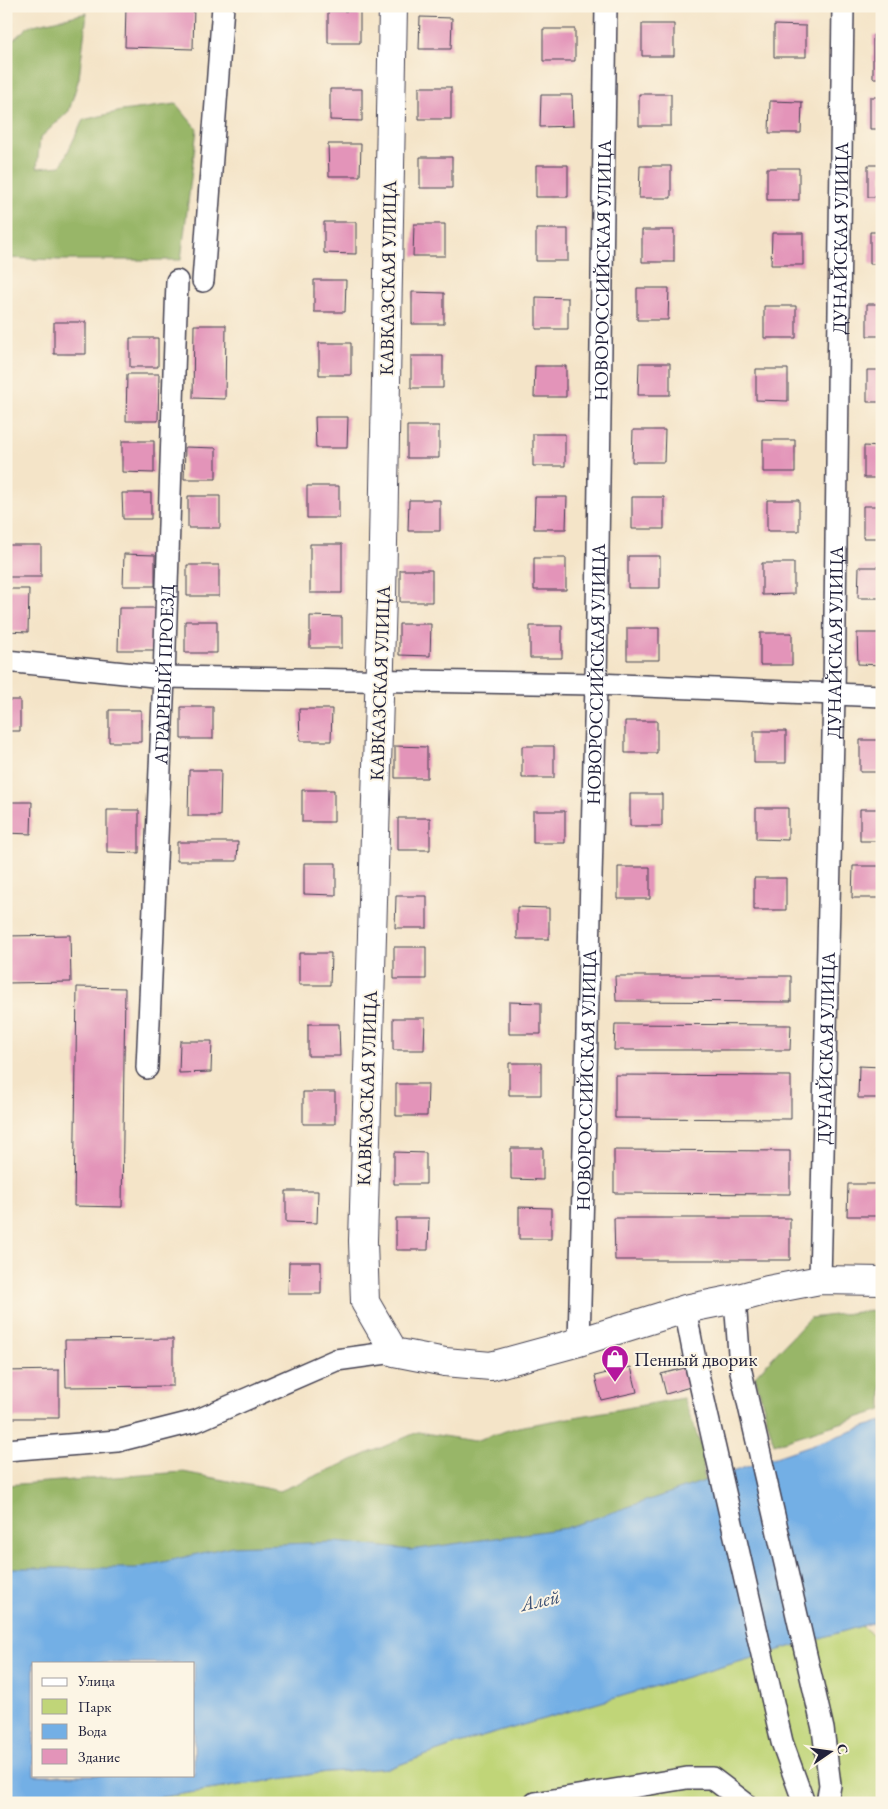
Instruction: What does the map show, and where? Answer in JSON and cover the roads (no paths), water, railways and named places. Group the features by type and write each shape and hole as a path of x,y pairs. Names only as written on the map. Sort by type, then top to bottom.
{"street":[{"path":"203,281 223,6"},
{"name":"КАВКАЗСКАЯ УЛИЦА","path":"393,6 380,682 363,1241 365,1302 394,1352"},
{"name":"НОВОРОССИЙСКАЯ УЛИЦА","path":"579,1342 596,684 606,6"},
{"name":"ДУНАЙСКАЯ УЛИЦА","path":"820,1280 834,694 843,6"},
{"name":"АГРАРНЫЙ ПРОЕЗД","path":"147,1068 164,677 177,281"},
{"path":"6,661 164,677 596,684 882,696"},
{"path":"6,1450 116,1440 196,1421 336,1360 394,1352 445,1362 490,1366 579,1342 685,1309 768,1290 820,1280 882,1282"},
{"path":"735,1299 740,1367 823,1729 830,1785 827,1803"},
{"path":"685,1309 698,1377 781,1737 804,1803"},
{"path":"535,1803 687,1778 712,1778 745,1803"}],"water":[{"name":"Алей","path":"882,1421 882,1620 458,1744 390,1768 327,1772 123,1803 6,1803 6,1568 137,1568 232,1546 336,1542 411,1550 566,1528"}],"place":[{"name":"Пенный дворик","path":"615,1383"}]}
